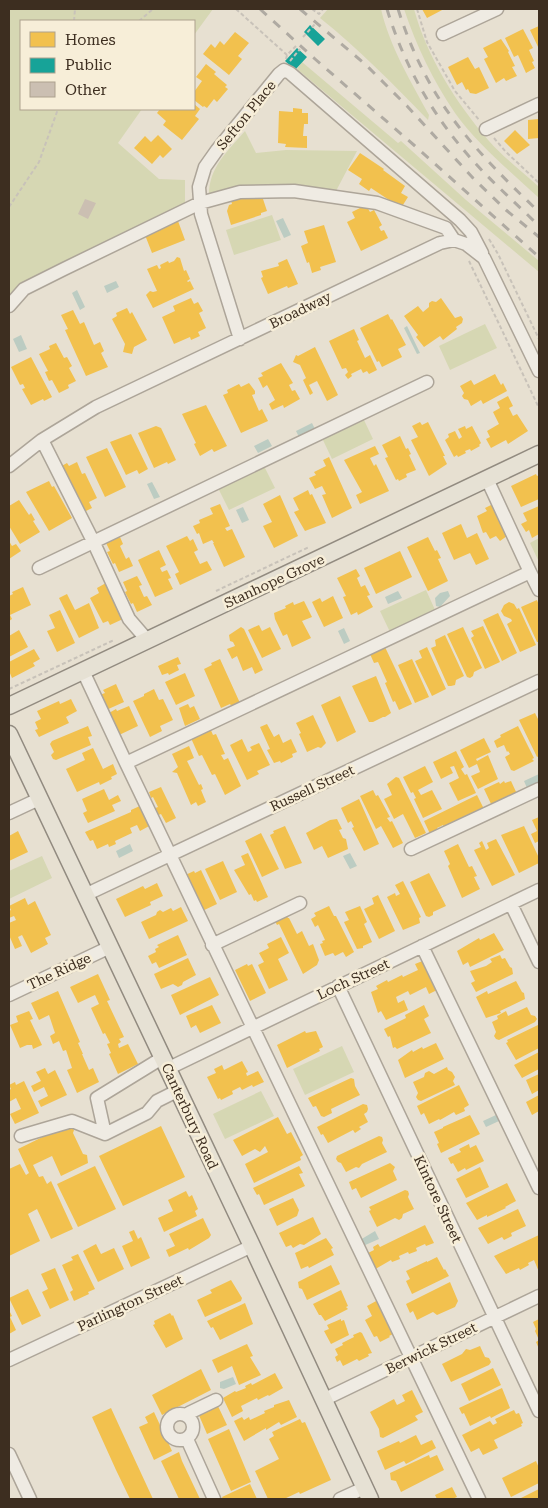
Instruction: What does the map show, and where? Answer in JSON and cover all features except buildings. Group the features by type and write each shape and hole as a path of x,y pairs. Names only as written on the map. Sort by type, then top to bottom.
{"main road":[{"name":"Stanhope Grove","path":"9,706 539,454"},
{"name":"Canterbury Road","path":"9,734 252,1246 367,1494"}],"street":[{"path":"443,34 497,9"},
{"name":"Sefton Place","path":"240,339 201,214 199,187 205,167 217,150 284,70 460,220 471,232 484,258"},
{"path":"486,129 539,104"},
{"path":"9,306 24,289 200,203 240,192 294,191 377,203 446,228 457,242 475,250 484,258 539,371"},
{"name":"Broadway","path":"9,466 42,440 96,407 440,243 457,242"},
{"path":"39,568 427,382"},
{"path":"42,440 93,541 129,619 148,641"},
{"path":"487,479 539,590"},
{"path":"126,763 530,572"},
{"path":"83,671 212,945 479,1499"},
{"name":"Russell Street","path":"85,895 539,681"},
{"path":"411,849 539,789"},
{"path":"9,813 39,799"},
{"name":"Loch Street","path":"105,1134 97,1098 164,1063 252,1028 539,890"},
{"path":"212,945 300,903"},
{"path":"511,904 539,962"},
{"path":"422,946 539,1188"},
{"name":"The Ridge","path":"9,995 110,947"},
{"name":"Kintore Street","path":"338,986 539,1411"},
{"path":"21,1136 72,1121 105,1134 147,1113 157,1101 177,1090"},
{"name":"Parlington Street","path":"9,1360 252,1246"},
{"name":"Berwick Street","path":"323,1400 539,1296"},
{"path":"188,1416 189,1413 216,1400"},
{"path":"183,1414 188,1416 192,1422 193,1426 187,1439 182,1440 172,1437 166,1427 168,1420 173,1416 183,1414"},
{"path":"187,1439 214,1499"},
{"path":"9,1454 30,1499"},
{"path":"340,1499 367,1494"}],"path":[{"path":"140,20 153,9"},
{"path":"236,9 287,55 296,46"},
{"path":"312,9 318,14 323,9"},
{"path":"417,9 427,42 455,91 505,151 539,183"},
{"path":"303,37 314,24"},
{"path":"288,63 300,49"},
{"path":"9,207 39,162 58,110"},
{"path":"457,242 539,408"}],"green space":[{"path":"9,9 213,9 195,34 195,20 20,20 20,110 141,110 118,143 159,179 185,180 185,206 18,298 9,310"},
{"path":"328,9 381,9 389,36 429,115 428,120 362,54 320,18"},
{"path":"404,9 414,9 435,62 465,111 495,147 539,187 539,198 484,147 455,113 439,88 426,62"},
{"path":"302,62 398,143 401,141 466,200 539,261 539,272 297,69"},
{"path":"245,131 256,153 286,150 357,151 336,191 209,197 215,169 225,153"},
{"path":"272,215 281,240 234,255 226,230"},
{"path":"485,324 497,348 450,370 439,346"},
{"path":"363,418 373,439 332,459 322,438"},
{"path":"262,462 275,488 229,510 216,484"},
{"path":"539,538 539,562 530,543"},
{"path":"426,590 436,612 390,632 380,611"},
{"path":"42,856 52,878 9,899 9,871"},
{"path":"342,1046 354,1072 305,1095 293,1069"},
{"path":"261,1091 274,1116 225,1139 213,1114"}],"shaded area":[{"path":"283,218 291,235 284,238 276,221"},
{"path":"116,281 119,287 107,293 104,286"},
{"path":"77,290 85,307 80,310 72,293"},
{"path":"407,326 420,353 417,354 404,328"},
{"path":"21,335 27,349 19,352 13,339"},
{"path":"312,423 315,429 299,437 296,431"},
{"path":"268,439 272,446 258,453 254,446"},
{"path":"152,482 160,497 154,499 147,484"},
{"path":"243,507 249,520 242,523 236,510"},
{"path":"398,591 402,598 388,604 385,597"},
{"path":"448,591 450,596 440,607 436,606 435,598 440,593"},
{"path":"344,628 350,641 344,644 338,631"},
{"path":"539,774 539,782 527,788 524,781"},
{"path":"130,844 133,851 119,858 116,851"},
{"path":"350,853 357,866 350,869 343,856"},
{"path":"496,1115 499,1121 486,1127 483,1121"},
{"path":"375,1231 379,1239 363,1246 360,1240"},
{"path":"233,1377 236,1384 224,1389 220,1388 220,1382"}],"railway":[{"path":"260,9 539,257"},
{"path":"300,9 365,64 407,106 473,178 506,210 539,237"},
{"path":"387,9 402,51 434,111 461,147 539,226"},
{"path":"398,9 410,41 437,96 472,143 492,166 539,212"}]}
